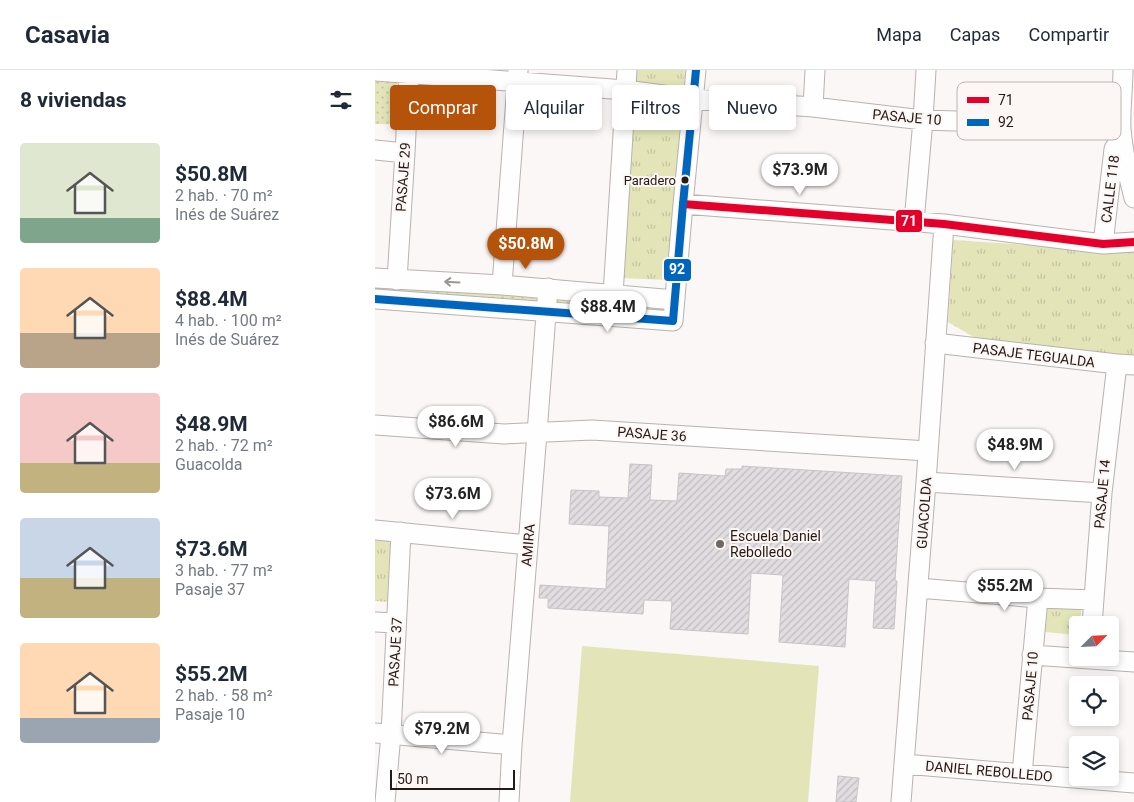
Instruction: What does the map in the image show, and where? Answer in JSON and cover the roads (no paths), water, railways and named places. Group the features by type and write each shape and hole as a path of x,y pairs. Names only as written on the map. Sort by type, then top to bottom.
{"street":[{"path":"626,85 627,70"},
{"path":"695,85 696,70"},
{"path":"813,107 815,70"},
{"path":"914,222 926,70"},
{"name":"CALLE 118","path":"1122,131 1123,70"},
{"name":"PASAJE 10","path":"375,71 409,74 517,76 612,88"},
{"name":"PASAJE 29","path":"397,280 409,74"},
{"path":"503,285 517,76"},
{"name":"PASAJE 10","path":"699,99 813,107 923,120 957,122"},
{"path":"613,295 623,130"},
{"path":"375,299 673,321 691,130"},
{"path":"1122,131 1126,168 1134,198"},
{"name":"CALLE 118","path":"1103,244 1114,149 1118,140"},
{"path":"375,150 405,153"},
{"path":"683,204 944,224 1103,244 1134,242"},
{"name":"GUACOLDA","path":"901,802 944,224"},
{"path":"375,278 548,288 675,300"},
{"name":"AMIRA","path":"509,802 548,288"},
{"name":"PASAJE TEGUALDA","path":"935,343 1125,365"},
{"name":"PASAJE 14","path":"1093,616 1101,493 1125,365"},
{"name":"PASAJE 36","path":"375,425 504,434 592,430 928,451"},
{"path":"926,482 1101,493"},
{"path":"375,530 528,545"},
{"name":"PASAJE 37","path":"385,802 383,733 396,623 401,532"},
{"path":"918,588 1038,598 1094,600"},
{"name":"PASAJE 10","path":"1022,774 1038,598"},
{"path":"375,622 396,623"},
{"path":"1032,655 1069,657"},
{"path":"1119,661 1134,662"},
{"path":"383,733 512,745"},
{"name":"DANIEL REBOLLEDO","path":"904,764 1134,783"}],"place":[{"name":"Paradero","path":"685,180"},
{"name":"Escuela Daniel Rebolledo","path":"720,544"}]}
